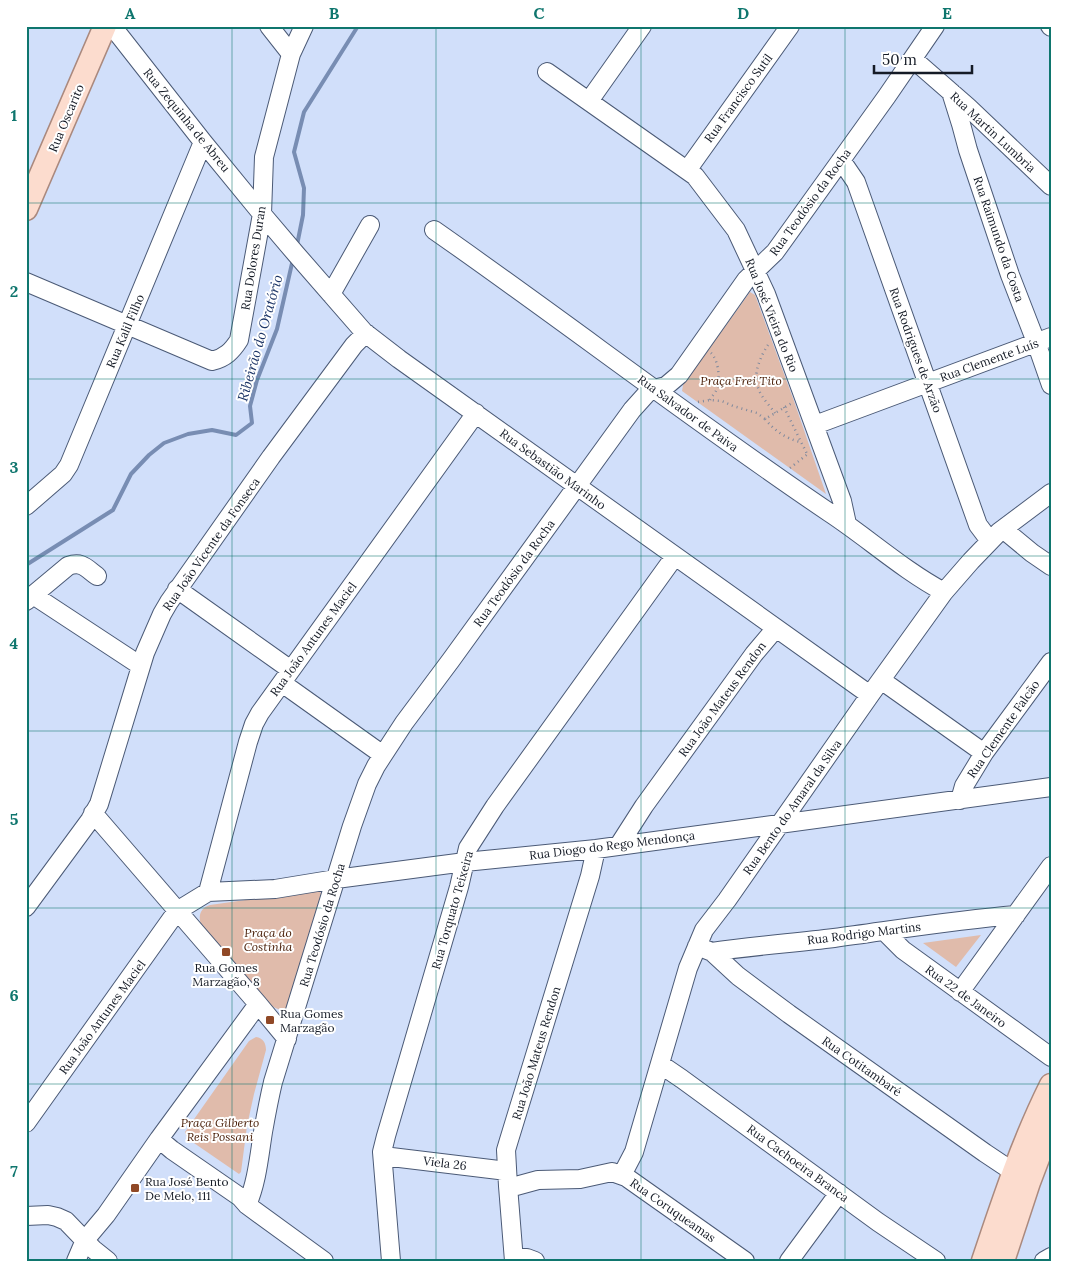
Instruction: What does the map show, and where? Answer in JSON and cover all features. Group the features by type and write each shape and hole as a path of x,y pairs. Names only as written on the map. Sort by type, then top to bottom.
{"main road":[{"name":"Rua Oscarito","path":"26,209 105,26"},
{"path":"1003,1261 1021,1177 1042,1103 1051,1085"},
{"path":"983,1261 1021,1177 1050,1127"}],"street":[{"name":"Rua Zequinha de Abreu","path":"112,26 262,214"},
{"path":"269,26 291,54"},
{"name":"Rua Dolores Duran","path":"127,326 212,361 228,354 239,340 262,214 264,157 291,54 304,26"},
{"path":"589,101 642,26"},
{"name":"Rua Francisco Sutil","path":"687,170 790,26"},
{"name":"Rua Teodósio da Rocha","path":"247,1205 254,1182 273,1082 352,826 367,784 383,755 404,723 632,410 650,390 666,386 679,375 746,280 775,252 913,59 929,29"},
{"name":"Rua Martin Lumbria","path":"913,59 968,107 1051,186"},
{"name":"Rua José Vieira do Rio","path":"547,72 695,176 736,230 756,271 779,327 842,501 847,524"},
{"name":"Rua Raimundo da Costa","path":"951,92 968,150 1010,275 1043,340 1051,386"},
{"name":"Rua Kalil Filho","path":"26,506 63,474 69,465 203,142"},
{"name":"Rua Rodrigues de Arzão","path":"841,160 856,182 978,525 1032,553 1051,566"},
{"name":"Rua Sebastião Marinho","path":"262,214 366,333 399,359 870,695"},
{"path":"331,294 370,225"},
{"name":"Rua Salvador de Paiva","path":"434,230 777,477 847,524 862,537 926,582 944,592"},
{"path":"26,282 127,326"},
{"name":"Rua João Vicente da Fonseca","path":"26,907 99,804 145,654 169,602 289,433 354,345 366,333"},
{"name":"Rua Clemente Luís","path":"817,433 928,382 1043,340"},
{"name":"Rua João Antunes Maciel","path":"208,892 248,742 260,713 476,413"},
{"name":"Rua Bento do Amaral da Silva","path":"622,1175 634,1152 688,968 705,949 704,930 944,592 996,535 1051,493"},
{"name":"Rua Torquato Teixeira","path":"391,1261 382,1152 459,886 468,848 495,806 674,556"},
{"path":"97,576 80,564 74,564 68,566 30,598 141,666"},
{"path":"178,590 383,755"},
{"name":"Rua João Mateus Rendon","path":"619,845 644,806 730,686 776,628"},
{"name":"Rua Clemente Falcão","path":"960,800 964,786 984,753 1051,662"},
{"path":"881,680 984,753"},
{"name":"Rua Diogo do Rego Mendonça","path":"177,911 208,892 275,889 465,862 596,849 1051,787"},
{"path":"94,813 287,1039"},
{"name":"Rua João Mateus Rendon","path":"514,1259 506,1150 508,1140 590,876 596,849"},
{"path":"960,992 1051,866"},
{"name":"Rua João Antunes Maciel","path":"26,1123 177,911"},
{"name":"Rua Rodrigo Martins","path":"705,949 884,931 1016,915"},
{"name":"Rua 22 de Janeiro","path":"884,931 903,950 1051,1057"},
{"name":"Rua Cotitambaré","path":"705,949 789,1014 1021,1177"},
{"path":"76,1261 85,1240 106,1215 258,1004"},
{"name":"Rua Cachoeira Branca","path":"660,1064 878,1222 936,1261"},
{"path":"159,1139 240,1197 247,1205 324,1261"},
{"name":"Viela 26","path":"382,1156 508,1178"},
{"name":"Rua Coruqueamas","path":"508,1178 516,1186 538,1180 580,1179 612,1172 622,1175 745,1261"},
{"path":"789,1261 839,1193"},
{"path":"26,1216 48,1215 66,1221 108,1261"},
{"path":"1044,1261 1051,1256"},
{"path":"514,1259 527,1258 535,1261"}],"path":[{"path":"775,413 758,389 757,367 762,354 779,327"},
{"path":"698,348 710,352 715,357 718,366 718,388 710,400"},
{"path":"765,418 804,396"},
{"path":"685,410 690,405 710,400 722,401 757,413 765,418 782,436 801,442"},
{"path":"784,407 807,454"},
{"path":"777,477 807,454 817,433"}],"green space":[{"name":"Praça Frei Tito","path":"750,292 755,295 826,494 682,391 683,385"},
{"name":"Praça do Costinha","path":"316,890 322,894 288,1007 278,1009 272,1006 201,925 201,913 204,908 210,905"},
{"path":"981,935 956,967 923,943"},
{"name":"Praça Gilberto Reis Possani","path":"256,1037 264,1041 266,1050 247,1126 241,1172 239,1174 191,1141 185,1132 249,1041"}],"waterway":[{"name":"Ribeirão do Oratório","path":"297,245 303,215 304,188 294,152 304,112 358,26"},
{"name":"Ribeirão do Oratório","path":"26,565 113,510 131,474 149,455 164,443 188,434 212,430 236,435 252,423 250,406 257,380 277,329 293,259"}],"place":[{"name":"Rua Gomes Marzagão, 8","path":"226,952"},
{"name":"Rua Gomes Marzagão","path":"270,1020"},
{"name":"Rua José Bento De Melo, 111","path":"135,1188"}]}
